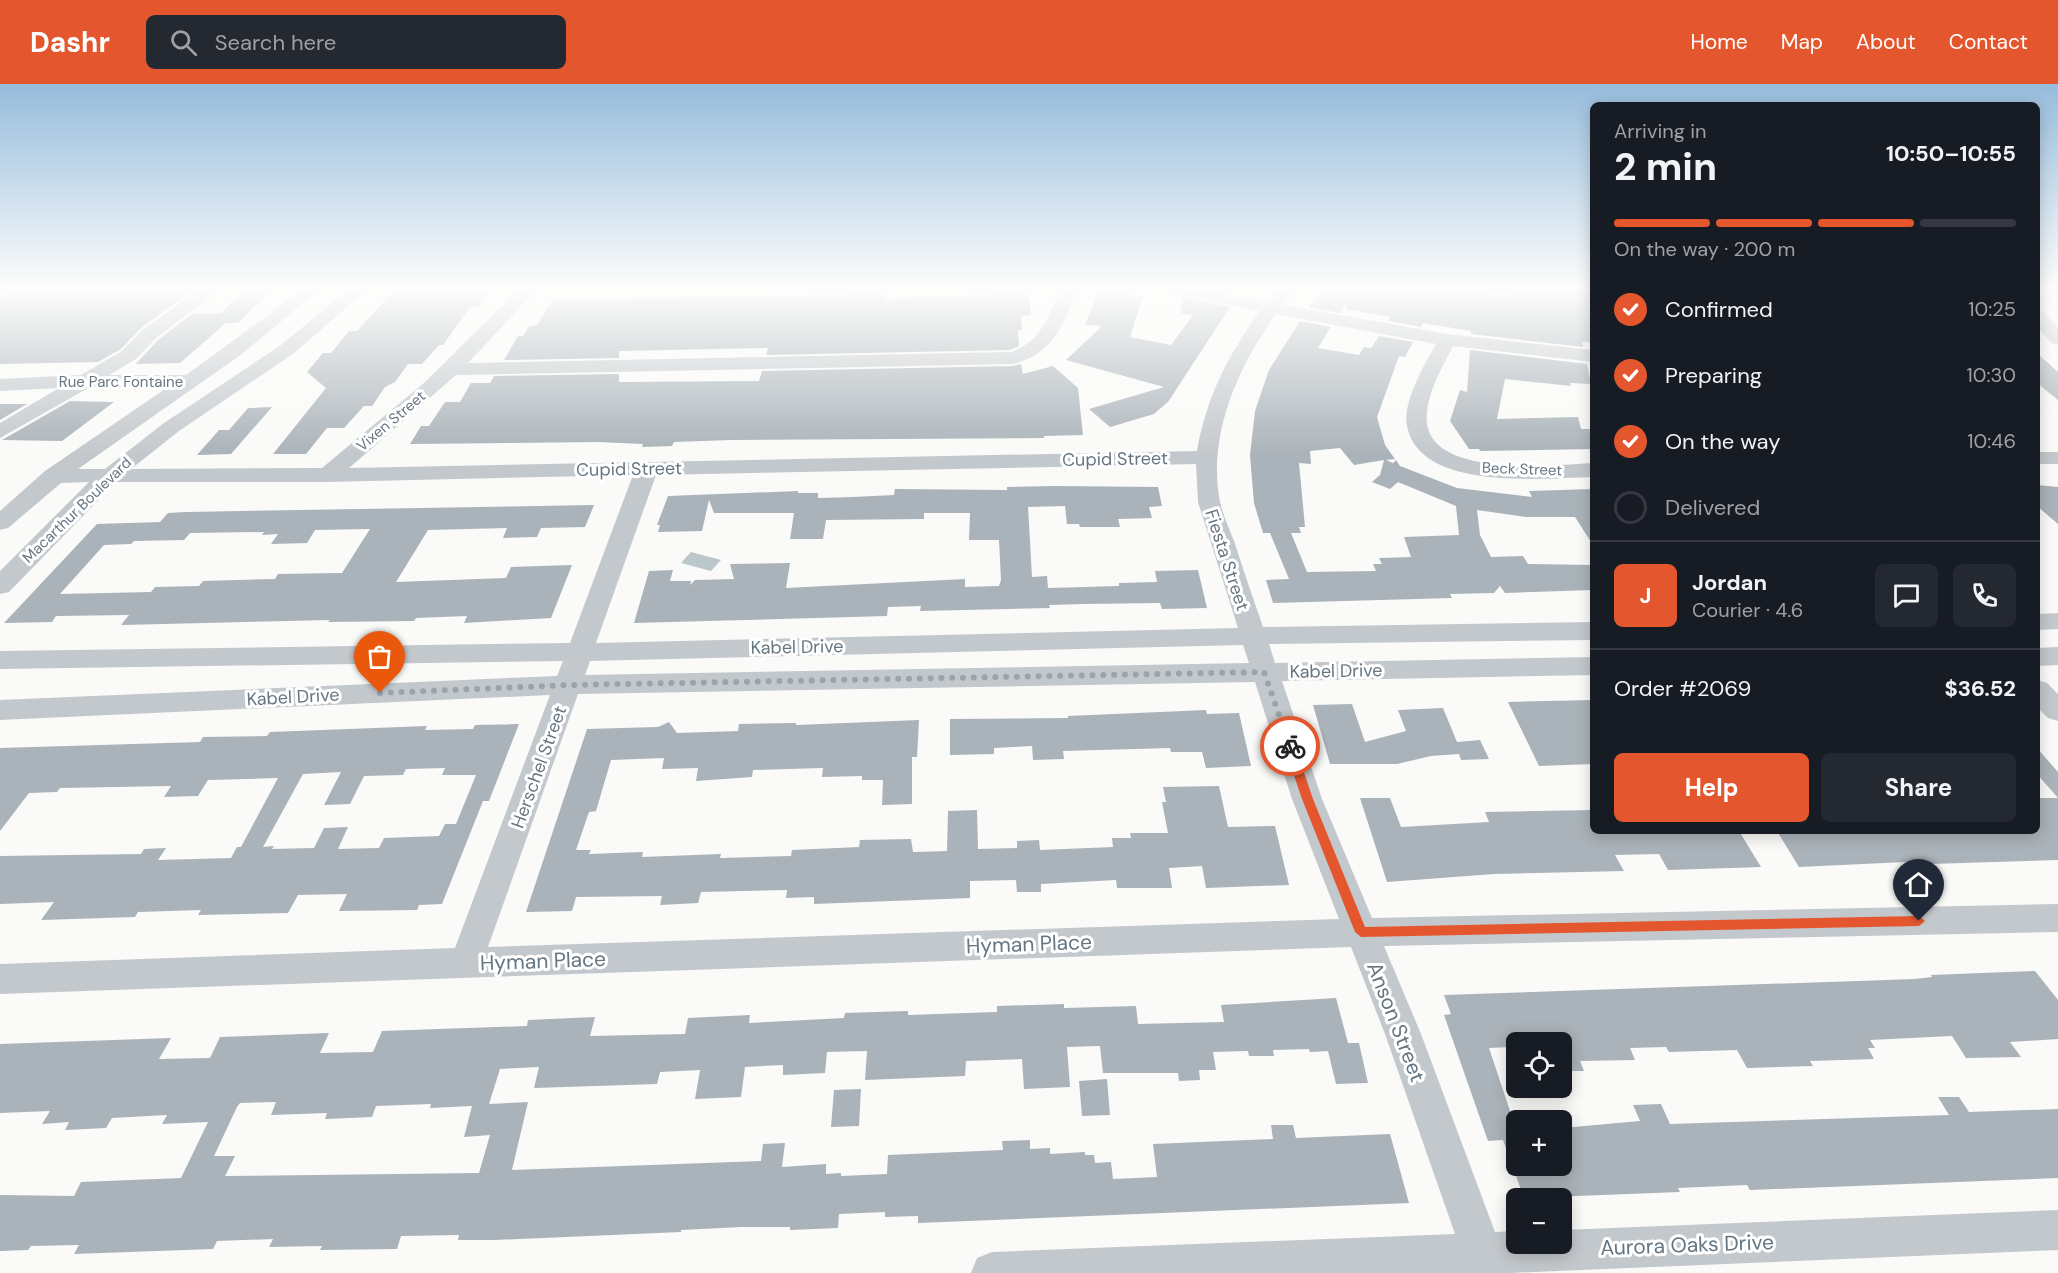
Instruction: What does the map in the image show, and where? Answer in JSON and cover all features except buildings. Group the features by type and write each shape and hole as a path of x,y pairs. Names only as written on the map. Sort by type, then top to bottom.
{"street":[{"path":"0,432 82,381 129,356 139,344"},
{"name":"Macarthur Boulevard","path":"0,523 53,476 242,344"},
{"name":"Macarthur Boulevard","path":"0,586 60,523 109,477 163,433 243,381 293,344"},
{"name":"Vixen Street","path":"327,475 400,416 452,369 475,344"},
{"path":"452,369 1013,358 1043,344"},
{"name":"Fiesta Street","path":"1247,344 1232,368 1220,395 1206,458 1209,502 1252,636"},
{"name":"Beck Street","path":"1444,344 1427,379 1417,424 1425,444 1431,451 1453,462 1494,471 1590,470"},
{"path":"1494,344 1590,356"},
{"name":"Rue Parc Fontaine","path":"0,385 82,381 243,381"},
{"name":"Cupid Street","path":"53,476 327,475 1206,458"},
{"path":"2040,458 2058,458"},
{"name":"Herschel Street","path":"466,963 570,685 647,468"},
{"path":"60,523 89,506 172,477"},
{"path":"2040,622 2058,621"},
{"name":"Kabel Drive","path":"0,660 581,652 1252,636 1590,631"},
{"name":"Anson Street","path":"1252,636 1307,799 1403,1034 1485,1263"},
{"path":"2040,657 2058,656"},
{"name":"Kabel Drive","path":"0,710 570,685 1590,666"},
{"path":"2040,693 2058,711"},
{"name":"Hyman Place","path":"0,979 1361,932 2058,918"},
{"name":"Aurora Oaks Drive","path":"992,1273 1485,1263 2058,1230"}],"shaded area":[{"path":"691,552 721,560 711,571 681,563"}],"way so far":[{"path":"380,693 570,685 1264,672 1290,746"}],"route":[{"path":"1290,746 1307,799 1361,932 1919,921"}]}
